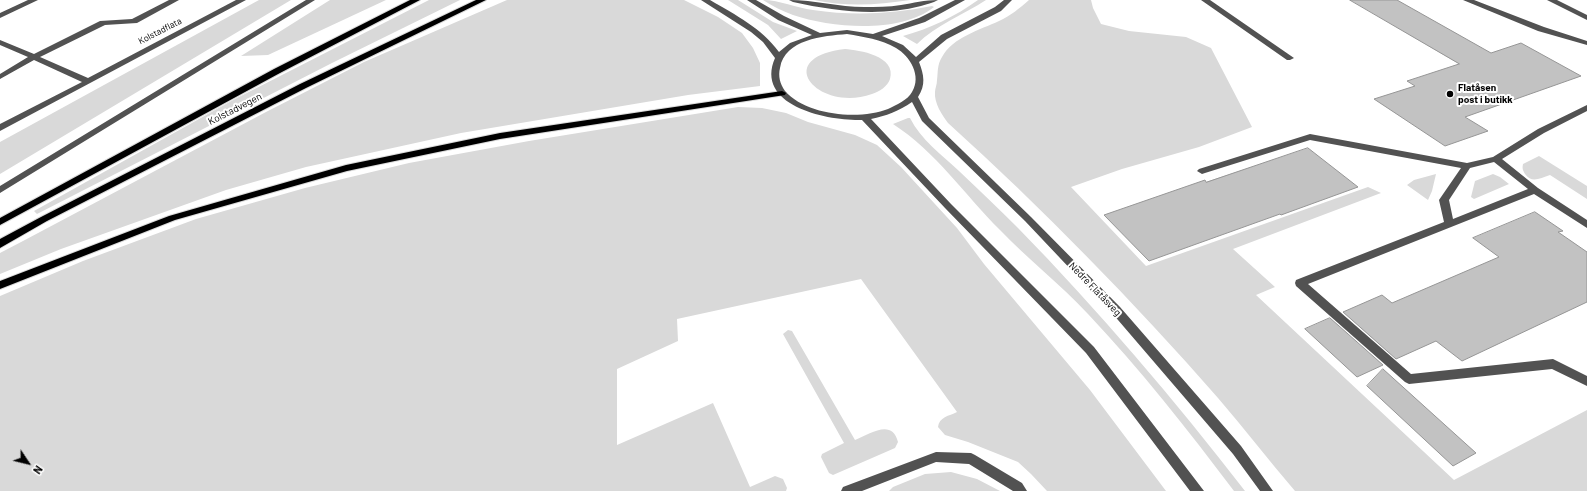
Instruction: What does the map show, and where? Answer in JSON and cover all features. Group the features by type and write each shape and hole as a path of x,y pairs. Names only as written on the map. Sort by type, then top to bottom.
{"main road":[{"name":"Kolstadvegen","path":"0,222 277,70 416,0"},
{"name":"Kolstadvegen","path":"0,244 58,212 303,86 482,0"},
{"path":"0,285 172,218 346,168 500,136 782,93"}],"street":[{"path":"0,16 34,0"},
{"path":"0,77 34,57 103,23 134,21 175,0"},
{"name":"Kolstadflata","path":"0,128 242,0"},
{"path":"0,190 311,0"},
{"path":"705,0 754,30 766,40 779,58"},
{"path":"750,0 782,18 819,35"},
{"path":"793,0 810,4 853,9 891,8 925,3 934,0"},
{"path":"876,36 922,20 961,0"},
{"path":"916,61 944,37 998,9 1008,0"},
{"path":"1205,0 1290,58"},
{"path":"1468,0 1541,29 1587,43"},
{"path":"1551,0 1587,18"},
{"path":"847,32 876,36 900,46 916,61 921,79 913,96 893,110 864,117 831,116 802,108 782,93 774,75 779,58 795,44 819,35 847,32"},
{"path":"0,42 87,81"},
{"name":"Nedre Flatåsveg","path":"913,96 925,119 1028,219 1116,310 1237,450 1267,491"},
{"path":"1202,171 1310,136 1467,166 1496,159 1541,131 1587,108"},
{"path":"864,117 954,212 1090,350 1198,491"},
{"path":"1496,159 1535,190 1587,224"},
{"path":"1449,224 1444,200 1467,166"},
{"path":"1535,190 1300,283 1409,379 1553,364 1587,382"},
{"path":"848,491 936,457 971,459 1018,487 1021,491"}],"shaded area":[{"path":"259,0 291,0 0,174 0,142"},
{"path":"330,0 386,0 268,55 241,56"},
{"path":"429,0 460,0 332,63 37,214 34,211 233,100"},
{"path":"507,0 684,0 718,17 742,33 753,48 760,63 760,86 688,95 461,133 306,167 226,190 61,249 0,274 0,253 266,112 364,62"},
{"path":"728,0 738,0 773,22 797,31 781,39 768,25"},
{"path":"763,0 776,1 807,9 843,13 872,13 934,7 920,16 903,21 885,25 865,26 827,23 793,15"},
{"path":"814,0 910,0 886,3 838,4"},
{"path":"978,0 986,0 933,31 917,44 903,36 923,30 942,21"},
{"path":"1029,0 1091,0 1093,8 1101,24 1129,31 1186,37 1211,48 1252,127 1199,147 1122,169 1071,187 1146,266 1368,187 1381,193 1233,249 1275,287 1256,295 1454,480 1587,410 1587,491 1295,491 1218,398 1153,326 1087,256 948,123 941,113 937,105 935,91 939,63 947,50 960,39 1007,17"},
{"path":"845,49 867,53 883,60 891,71 890,79 887,84 875,93 853,98 835,96 820,90 810,82 807,72 810,62 822,54"},
{"path":"738,107 762,108 786,113 808,122 855,135 877,145 901,167 957,228 984,264 1090,390 1166,491 1047,491 1018,462 968,442 945,435 938,427 940,421 957,412 861,279 677,319 678,341 617,369 617,445 713,403 750,487 775,476 783,479 787,488 786,491 0,491 0,296 83,261 196,219 305,188 409,163 529,141"},
{"path":"910,118 932,147 1011,221 1107,323 1191,423 1245,491 1234,491 1163,400 1088,314 1000,230 923,147 893,124"},
{"path":"1539,156 1587,186 1587,199 1550,175 1533,180 1530,179 1523,170 1523,164"},
{"path":"1436,174 1428,200 1407,185 1414,180"},
{"path":"1493,174 1509,184 1474,199 1471,197 1475,181"},
{"path":"788,330 792,331 855,440 886,429 895,435 898,442 895,448 833,475 829,473 821,457 822,454 844,443 783,334"},
{"path":"951,472 977,479 1000,491 889,491 893,487 925,474"}],"building":[{"path":"1350,0 1397,0 1491,53 1521,43 1581,76 1465,117 1488,131 1445,146 1374,99 1415,86 1407,81 1459,64"},
{"path":"1308,148 1358,187 1149,261 1104,215 1205,180 1206,182"},
{"path":"1535,212 1563,231 1558,232 1587,252 1587,302 1462,361 1436,341 1396,359 1343,312 1382,295 1392,303 1499,257 1473,238"},
{"path":"1330,318 1383,365 1357,377 1305,329"},
{"path":"1383,369 1476,453 1453,466 1367,386"}],"place":[{"name":"Flatåsen post i butikk","path":"1450,94"}]}
